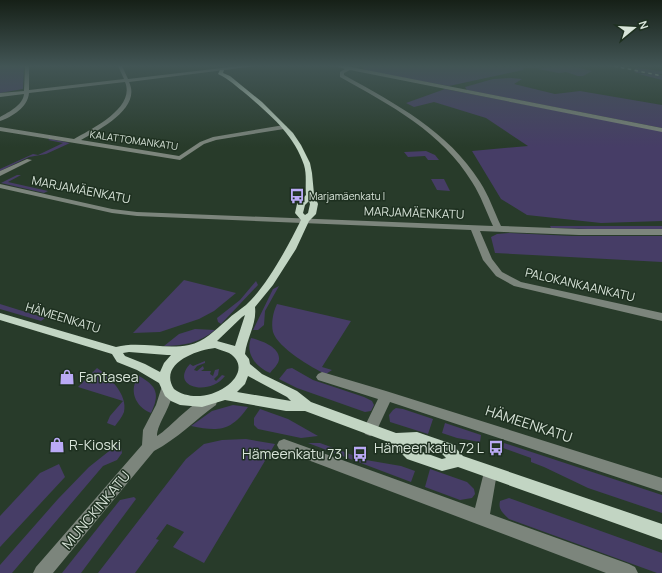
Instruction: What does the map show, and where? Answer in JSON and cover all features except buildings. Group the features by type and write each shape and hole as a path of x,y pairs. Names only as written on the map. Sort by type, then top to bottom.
{"main road":[{"path":"203,345 216,336 238,315 250,307 268,285 292,249 305,220 312,214 313,210 314,204 309,197 309,174 304,156 293,137 284,127 246,93"},
{"path":"305,220 299,214 301,204 309,197"},
{"path":"239,355 241,342 251,318 250,307"},
{"name":"HÄMEENKATU","path":"0,316 116,351 129,348 167,352 191,348"},
{"path":"215,344 226,346 236,351 243,358 245,367 243,377 236,387 225,395 212,401 197,403 183,401 173,396 165,384 165,370 180,354 191,348 203,345 215,344"},
{"name":"HÄMEENKATU","path":"116,351 121,359 141,367 165,384"},
{"path":"245,367 258,377 292,394 306,406 396,439 412,455 442,466 458,461 662,532"},
{"path":"225,395 286,406 306,406"}],"street":[{"path":"0,95 20,93"},
{"path":"0,119 24,102 26,93"},
{"path":"75,141 102,125 123,106 130,93"},
{"path":"371,93 416,119 433,132 452,150 461,160 477,184 498,228"},
{"path":"470,93 662,130"},
{"name":"KALATTOMANKATU","path":"0,129 180,158 202,143 215,138 284,127"},
{"path":"0,174 29,160"},
{"name":"MARJAMÄENKATU","path":"0,186 118,212 137,214 579,232 662,232"},
{"name":"PALOKANKAANKATU","path":"474,227 488,260 499,274 518,284 662,317"},
{"name":"HÄMEENKATU","path":"322,377 386,396 662,485"},
{"path":"149,447 150,430 163,405 165,384"},
{"path":"370,430 386,396"},
{"name":"MUNCKINKATU","path":"42,573 149,447 164,439 191,415 212,401"},
{"path":"284,445 629,573"},
{"path":"481,517 490,473"}],"shaded area":[{"path":"435,93 464,93 662,131 662,221 601,223 527,215 501,199 472,151 528,146 486,118 434,102 414,107 406,103"},
{"path":"481,93 555,94 590,93 662,105 662,128"},
{"path":"50,139 70,143 46,154 29,157 0,171 0,169 33,154 38,155 63,143 48,140"},
{"path":"426,151 435,155 439,160 428,160 425,156 408,157 404,152"},
{"path":"17,175 21,175 8,182 48,191 44,193 1,183"},
{"path":"431,179 444,179 450,191 437,190"},
{"path":"550,226 662,226 662,229 624,230 551,228"},
{"path":"509,233 572,236 662,236 662,262 495,253 491,237 497,234"},
{"path":"184,280 236,293 214,311 199,319 160,332 133,333"},
{"path":"256,281 258,285 221,324 218,322 217,318 240,300"},
{"path":"279,286 265,311 264,325 258,330 253,330 273,289"},
{"path":"0,304 45,318 41,321 0,309"},
{"path":"277,304 351,321 322,367 332,370 326,374 313,367 288,351 276,338 272,325 273,314"},
{"path":"195,329 215,330 203,338 191,343 164,346 179,334"},
{"path":"251,338 269,345 276,351 279,359 278,363 270,373 256,364 253,359 249,349"},
{"path":"205,361 205,363 197,366 194,370 197,371 203,366 204,369 201,371 211,371 210,374 213,376 215,370 219,369 218,375 214,379 216,381 222,375 225,376 210,386 201,387 188,383 184,379 185,372 190,364 193,366"},
{"path":"97,368 112,381 121,393 123,399 125,406 124,412 115,426 107,423 110,416 123,401 78,387"},
{"path":"292,368 313,380 364,397 372,401 374,405 371,411 365,412 297,388 279,379 287,369"},
{"path":"139,376 150,383 155,391 156,396 151,413 141,407 135,397 134,386"},
{"path":"233,405 248,407 236,421 224,428 209,429 191,426 212,411"},
{"path":"396,408 433,419 428,434 390,422 389,415"},
{"path":"260,409 288,419 318,436 301,438 258,429 254,425 254,418"},
{"path":"445,423 481,435 480,442 457,438 442,433"},
{"path":"246,439 275,444 204,563 173,547 184,532 167,524 156,539 159,540 135,573 98,573 186,459 204,444 222,440"},
{"path":"308,443 320,443 366,460 401,466 415,471 411,482"},
{"path":"504,443 662,495 662,513 588,488 531,462 531,458 503,448"},
{"path":"118,444 121,447 122,453 117,460 103,466 12,573 0,573 0,565 58,499 89,467"},
{"path":"59,464 65,477 0,547 0,516 40,473"},
{"path":"430,469 467,482 474,489 475,494 472,498 460,500 425,487"},
{"path":"134,497 136,499 81,573 62,573 120,500"},
{"path":"509,498 662,553 662,573 657,573 509,519 500,507 500,501"}],"place":[{"name":"Marjamäenkatu I","path":"297,196"},
{"name":"Fantasea","path":"67,377"},
{"name":"R-Kioski","path":"57,445"},
{"name":"Hämeenkatu 72 L","path":"496,448"},
{"name":"Hämeenkatu 73 I","path":"360,454"}]}
